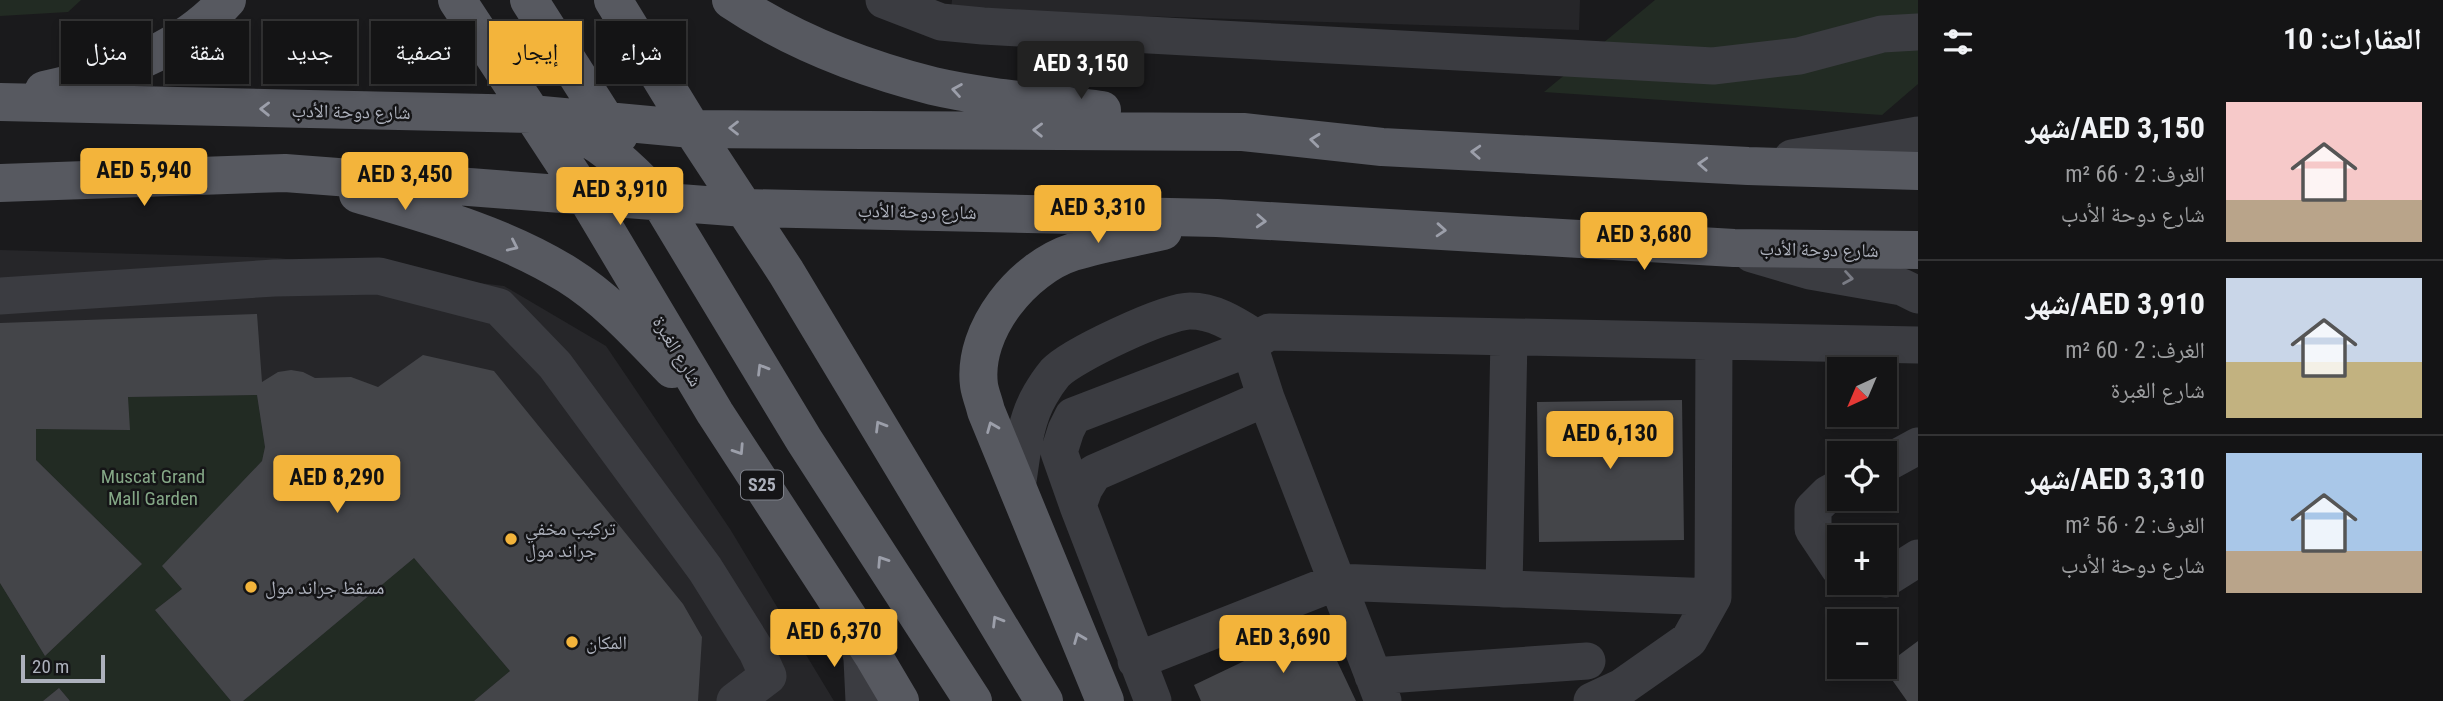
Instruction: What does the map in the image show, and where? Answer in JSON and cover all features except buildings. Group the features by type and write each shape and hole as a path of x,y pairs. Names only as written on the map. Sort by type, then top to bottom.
{"main road":[{"path":"0,101 83,82 129,66 183,40 227,0"},
{"name":"شارع الغبرة","path":"457,0 585,195 715,413 900,701"},
{"path":"529,0 606,121 634,152 668,177 705,196 746,208"},
{"path":"613,0 800,294 1044,701"},
{"path":"731,0 794,37 862,65 934,86 1243,132"},
{"name":"شارع دوحة الأدب","path":"0,101 531,114 692,128 1243,132 1382,147 1748,166 1918,171"},
{"path":"531,114 568,127 602,146 633,171 659,200 804,440 973,701"},
{"path":"285,173 483,232 568,275 595,295 633,330 715,413"},
{"name":"شارع دوحة الأدب","path":"0,183 285,173 746,208 1217,218 1734,248 1918,250"},
{"path":"1105,701 986,411 979,383 981,356 993,320 1036,270 1071,252 1217,218"},
{"path":"628,267 625,248 633,231 640,226 659,222 668,224 682,237"}],"street":[{"path":"884,0 941,22 983,26 1713,66 1799,56 1882,34 1918,32"},
{"path":"1748,166 1918,135"},
{"path":"1734,248 1810,271 1902,287 1918,295"},
{"path":"0,296 274,278 379,276 499,307 555,365 705,569 757,652 774,688 735,701"},
{"path":"1017,487 1029,416 1056,372 1111,338 1189,311 1226,318 1254,344 1266,398 1378,689 1587,661"},
{"path":"1153,701 1059,452 1073,416 1254,344 1269,332 1918,345"},
{"path":"1504,589 1509,337"},
{"path":"1592,701 1622,687 1689,640 1713,597 1714,341"},
{"path":"1078,506 1094,473 1266,398"},
{"path":"1897,457 1918,446"},
{"path":"1827,495 1813,509 1813,529 1827,550"},
{"path":"1897,571 1918,558"},
{"path":"1136,661 1336,582 1713,597"},
{"path":"857,632 862,659 864,701"}],"shaded area":[{"path":"952,0 1580,0 1579,30 951,10"},
{"path":"0,250 278,258 504,286 606,346 730,529 834,701 0,701"}],"green space":[{"path":"0,0 81,0 68,12 0,16"},
{"path":"1655,0 1918,0 1918,84 1882,115 1544,92"},
{"name":"Muscat Grand Mall Garden","path":"257,395 265,447 262,461 163,567 182,589 155,610 231,701 70,701 59,688 43,701 0,701 0,583 45,656 142,564 36,460 36,429 129,430 128,397"},
{"path":"414,558 510,671 474,701 243,701"}],"place":[{"name":"تركيب مخفي جراند مول","path":"511,539"},
{"name":"مسقط جراند مول","path":"251,587"},
{"name":"المكان","path":"572,642"}]}
